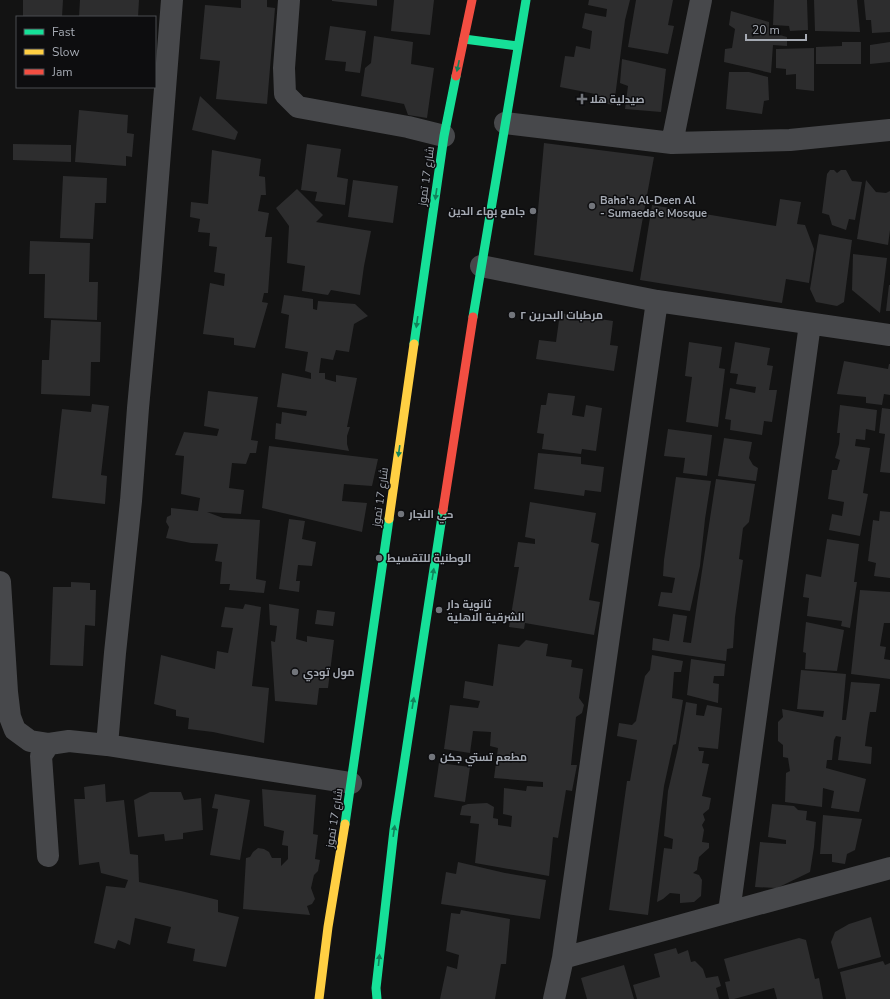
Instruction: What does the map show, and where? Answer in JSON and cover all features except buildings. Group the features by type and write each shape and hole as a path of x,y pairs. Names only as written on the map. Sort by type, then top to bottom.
{"main road":[{"name":"شارع 17 تموز","path":"319,999 328,927 351,783 444,136 472,0"},
{"path":"377,999 376,988 394,830 481,266 526,0"},
{"path":"464,39 518,46"}],"street":[{"path":"107,745 131,501 172,0"},
{"path":"289,0 284,68 285,94 298,107 444,136"},
{"path":"672,143 701,0"},
{"path":"505,123 672,143 790,140 890,130"},
{"path":"481,266 657,301 890,335"},
{"path":"554,999 563,958 657,301"},
{"path":"729,912 810,324"},
{"path":"0,582 10,717 15,730 30,741 49,744 69,741 107,745 351,783"},
{"path":"48,856 41,756 49,744"},
{"path":"563,958 890,867"}],"traffic: fast":[{"path":"473,317 526,0"},
{"path":"464,39 518,46"},
{"path":"414,344 444,136 456,76"},
{"path":"377,999 376,988 394,830 443,510"},
{"path":"345,824 389,519"}],"traffic: slow":[{"path":"389,519 414,344"},
{"path":"319,999 328,927 345,824"}],"traffic: jam":[{"path":"456,76 472,0"},
{"path":"443,510 473,317"}],"place":[{"name":"صيدلية هلا","path":"582,99"},
{"name":"Baha'a Al-Deen Al - Sumaeda'e Mosque","path":"592,206"},
{"name":"جامع بهاء الدين","path":"533,211"},
{"name":"مرطبات البحرين ٢","path":"512,315"},
{"name":"حي النجار","path":"401,514"},
{"name":"الوطنية للتقسيط","path":"379,558"},
{"name":"ثانوية دار الشرقية الاهلية","path":"439,610"},
{"name":"مول تودي","path":"295,672"},
{"name":"مطعم تستي جكن","path":"432,757"}]}
